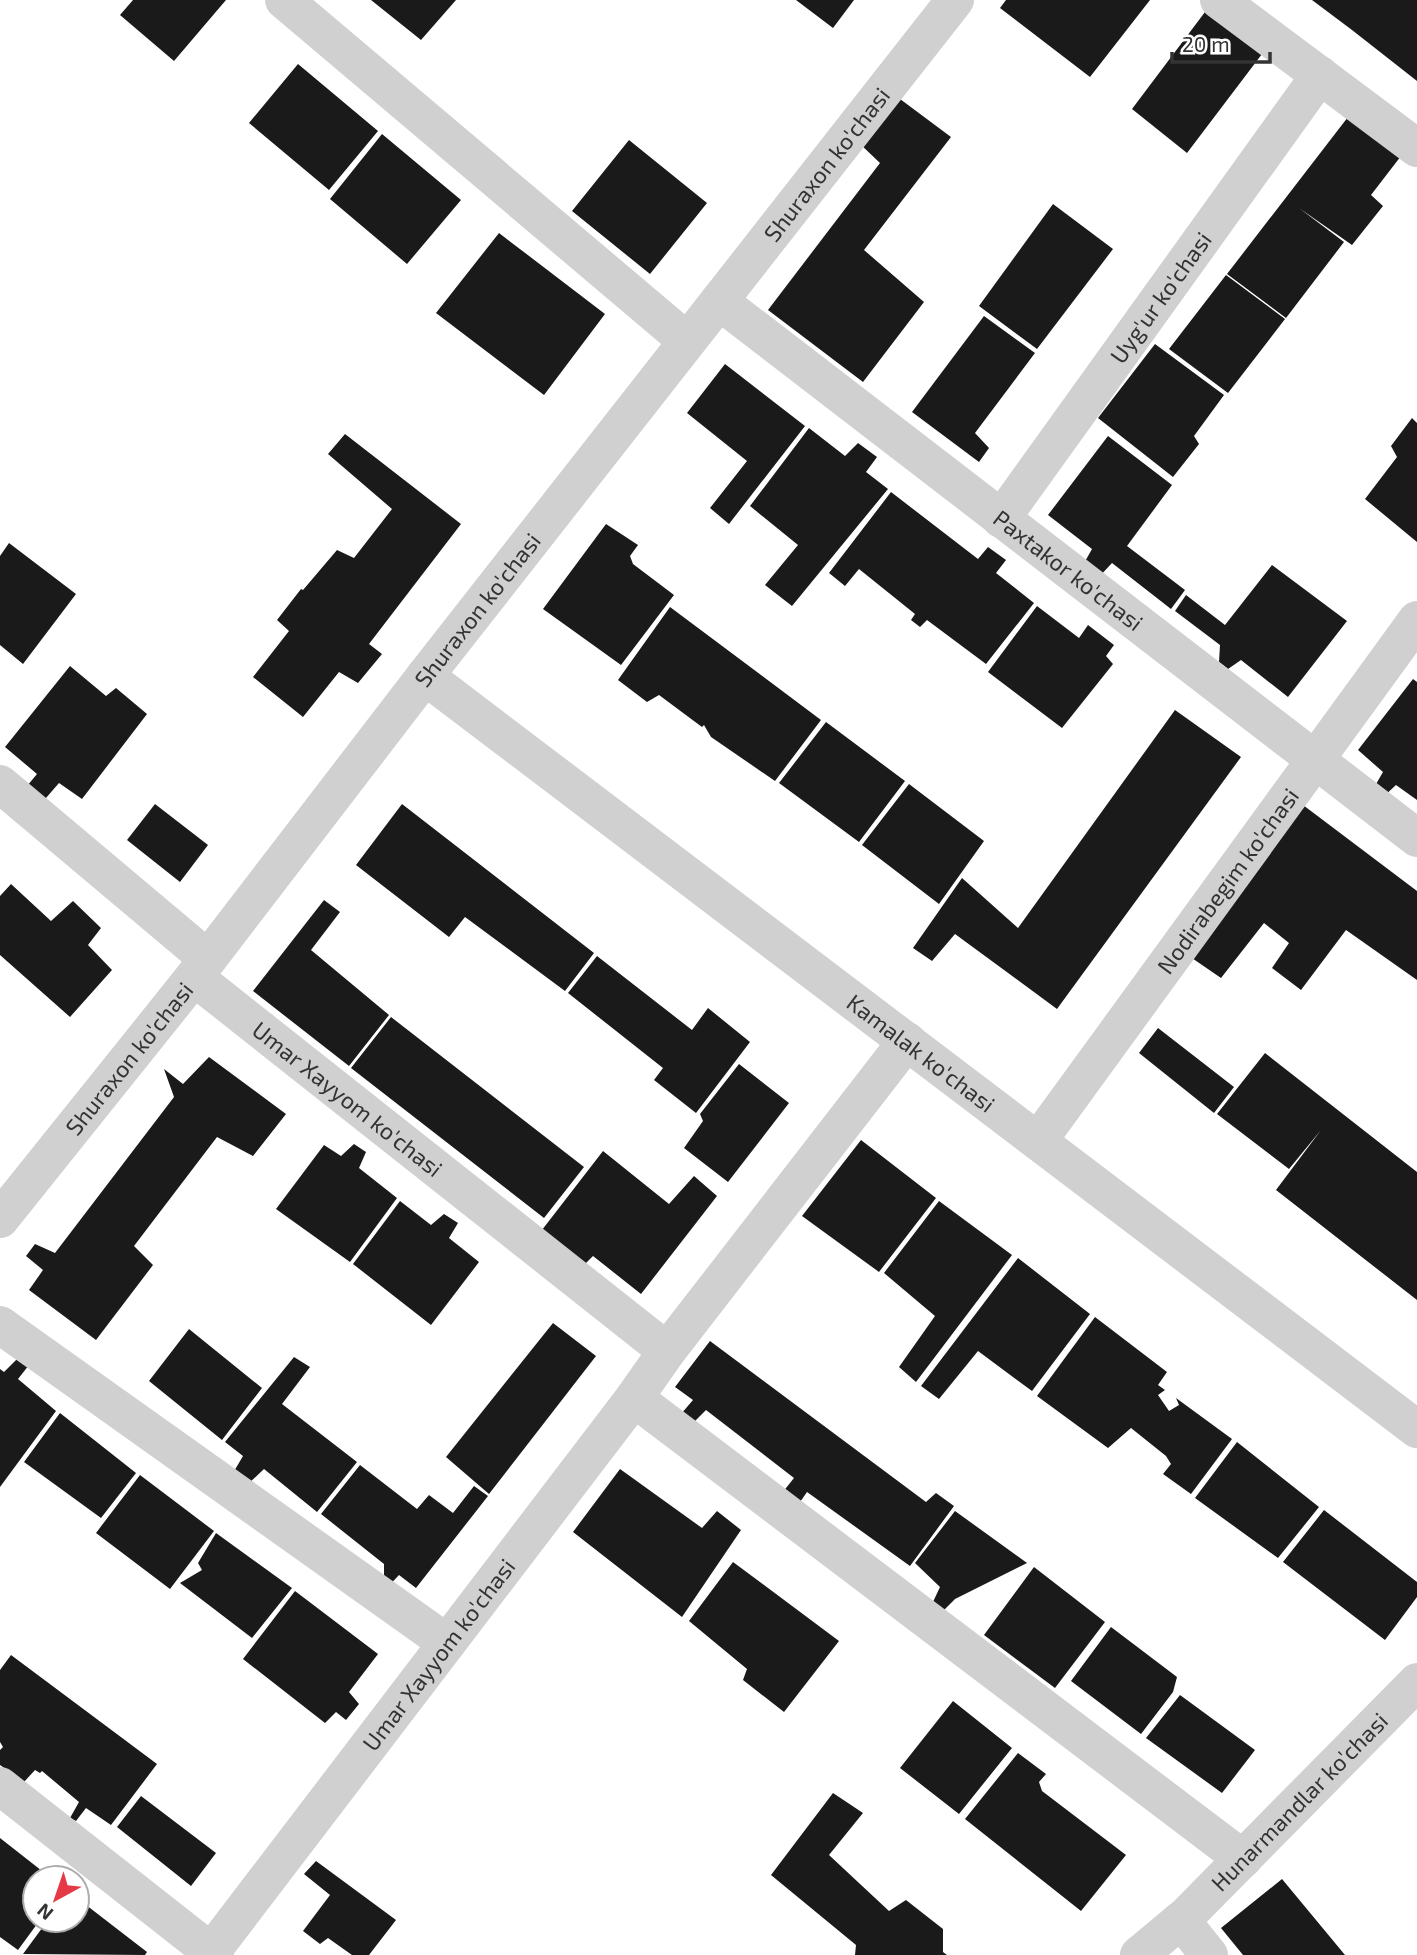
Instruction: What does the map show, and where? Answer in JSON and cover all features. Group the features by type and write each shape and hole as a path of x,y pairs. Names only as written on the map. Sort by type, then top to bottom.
{"street":[{"path":"284,0 687,341"},
{"name":"Shuraxon ko'chasi","path":"0,1219 201,968 425,676 955,0"},
{"path":"1219,0 1417,148"},
{"name":"Uyg'ur ko'chasi","path":"1001,519 1320,75"},
{"name":"Paxtakor ko'chasi","path":"719,301 1417,838"},
{"name":"Nodirabegim ko'chasi","path":"1038,1141 1417,620"},
{"name":"Kamalak ko'chasi","path":"425,676 1417,1429"},
{"name":"Umar Xayyom ko'chasi","path":"0,785 201,968 667,1351"},
{"name":"Umar Xayyom ko'chasi","path":"212,1954 667,1351 907,1041"},
{"path":"0,1325 447,1643"},
{"path":"634,1398 1243,1859"},
{"name":"Hunarmandlar ko'chasi","path":"1139,1955 1181,1920 1417,1682"},
{"path":"0,1786 212,1954"},
{"path":"1181,1920 1209,1955"}],"building":[{"path":"133,0 226,0 174,61 120,15"},
{"path":"371,0 456,0 421,40"},
{"path":"796,0 854,0 833,28"},
{"path":"1006,0 1150,0 1090,77 1000,8"},
{"path":"1312,0 1417,0 1417,81 1352,30"},
{"path":"1205,12 1262,54 1187,153 1132,109"},
{"path":"298,64 378,131 329,190 249,123"},
{"path":"896,96 951,137 864,250 924,302 863,382 768,310 880,163 859,143"},
{"path":"1348,117 1401,156 1371,195 1383,206 1352,245 1299,208 1344,242 1286,318 1227,274"},
{"path":"382,134 461,200 407,264 330,199"},
{"path":"629,140 707,203 650,274 572,211"},
{"path":"1053,204 1113,249 1037,349 979,306"},
{"path":"499,233 605,314 544,395 436,313"},
{"path":"1226,275 1285,319 1228,393 1169,349"},
{"path":"984,316 1035,353 975,433 989,448 979,462 912,412"},
{"path":"1155,344 1224,395 1194,436 1199,444 1173,477 1098,418"},
{"path":"725,364 805,426 729,524 710,508 747,461 687,413"},
{"path":"1412,418 1417,423 1417,542 1365,499 1397,457 1391,446"},
{"path":"809,428 845,456 858,443 877,457 866,472 888,489 792,606 765,585 798,545 750,506"},
{"path":"345,434 461,524 369,644 382,654 358,683 339,672 303,717 253,677 289,631 277,620 337,550 354,558 392,509 328,454"},
{"path":"1108,436 1172,485 1127,546 1185,590 1171,609 1112,563 1098,578 1083,565 1092,549 1048,515"},
{"path":"891,492 978,559 988,547 1006,560 996,573 1034,603 986,664 927,620 920,627 911,620 915,614 859,569 845,586 829,573"},
{"path":"606,524 638,545 630,556 633,564 674,595 621,665 543,609"},
{"path":"9,543 76,594 23,664 0,645 0,556"},
{"path":"1272,565 1347,621 1288,697 1241,660 1228,669 1219,662 1220,645 1175,611 1186,595 1225,625"},
{"path":"1037,606 1079,638 1088,625 1114,645 1106,656 1113,664 1062,728 988,672"},
{"path":"670,607 821,720 775,781 711,737 704,725 702,727 659,695 647,702 618,680"},
{"path":"70,666 106,696 116,688 147,714 82,799 59,783 39,806 22,792 37,774 5,747"},
{"path":"1413,679 1417,682 1417,800 1396,785 1381,799 1372,791 1383,772 1358,750"},
{"path":"1175,710 1241,757 1057,1009 955,934 932,961 913,948 962,878 1018,928"},
{"path":"826,722 905,781 859,842 779,783"},
{"path":"909,784 984,841 939,904 862,845"},
{"path":"155,804 208,845 180,882 127,840"},
{"path":"402,804 594,953 565,991 465,917 449,937 356,865"},
{"path":"1303,805 1417,891 1417,980 1346,930 1301,990 1272,968 1289,943 1264,923 1221,978 1189,956"},
{"path":"11,884 51,921 73,901 101,928 88,945 112,970 70,1017 0,955 0,896"},
{"path":"324,900 340,912 311,950 389,1015 349,1066 253,991"},
{"path":"597,956 692,1030 708,1008 750,1042 696,1113 654,1080 663,1068 568,993"},
{"path":"391,1017 584,1167 544,1218 351,1068"},
{"path":"1158,1028 1234,1087 1214,1113 1139,1053"},
{"path":"1265,1053 1417,1172 1417,1300 1276,1190 1321,1130 1289,1169 1217,1114"},
{"path":"209,1057 286,1114 253,1156 217,1137 134,1246 153,1265 96,1340 29,1290 43,1270 26,1256 35,1244 55,1253 174,1097 164,1069 183,1084"},
{"path":"739,1064 789,1103 728,1182 684,1148 703,1121 700,1114"},
{"path":"861,1140 936,1198 879,1272 802,1216"},
{"path":"354,1144 366,1152 359,1168 397,1198 350,1262 276,1209 324,1145 341,1156"},
{"path":"603,1151 669,1204 694,1176 717,1196 641,1294 593,1256 577,1272 535,1239"},
{"path":"400,1201 431,1225 444,1214 458,1223 449,1238 479,1262 431,1325 353,1264"},
{"path":"939,1201 1012,1255 916,1382 899,1367 935,1316 884,1273"},
{"path":"1018,1258 1090,1314 1032,1391 978,1351 939,1399 921,1386"},
{"path":"1095,1317 1167,1372 1158,1385 1165,1390 1158,1395 1169,1411 1179,1405 1176,1398 1232,1439 1191,1494 1163,1474 1171,1464 1166,1456 1131,1428 1108,1448 1037,1396"},
{"path":"553,1323 596,1356 489,1494 446,1457"},
{"path":"189,1329 262,1388 222,1440 149,1381"},
{"path":"710,1341 926,1502 936,1493 954,1506 910,1566 807,1492 798,1505 782,1493 794,1478 706,1410 692,1424 681,1414 693,1400 675,1387"},
{"path":"294,1357 310,1367 282,1404 357,1462 317,1512 264,1469 247,1485 233,1473 243,1456 225,1442"},
{"path":"18,1358 29,1365 18,1379 56,1411 0,1487 0,1369 4,1372"},
{"path":"60,1413 136,1473 101,1518 24,1462"},
{"path":"1237,1442 1319,1507 1278,1558 1195,1498"},
{"path":"360,1465 417,1509 429,1495 453,1513 474,1486 488,1496 416,1588 399,1575 384,1591 384,1564 321,1514"},
{"path":"620,1469 702,1528 717,1511 741,1530 682,1617 573,1532"},
{"path":"140,1475 214,1531 170,1589 96,1533"},
{"path":"1324,1510 1417,1582 1417,1597 1385,1640 1283,1562"},
{"path":"955,1511 1027,1563 955,1599 941,1613 932,1604 940,1587 915,1563"},
{"path":"216,1533 292,1588 252,1638 180,1583 202,1570 198,1563"},
{"path":"733,1562 839,1641 784,1712 743,1680 747,1669 689,1621"},
{"path":"1034,1567 1105,1622 1055,1688 984,1635"},
{"path":"295,1591 378,1654 349,1692 359,1704 346,1720 336,1712 325,1723 243,1659"},
{"path":"1111,1627 1177,1677 1173,1692 1141,1734 1071,1681"},
{"path":"11,1655 157,1764 111,1825 86,1808 76,1821 70,1818 79,1802 42,1771 40,1773 35,1770 24,1782 0,1765 0,1750 3,1747 0,1742 0,1670"},
{"path":"1180,1695 1255,1750 1222,1793 1146,1738"},
{"path":"953,1701 1012,1748 959,1814 900,1768"},
{"path":"1018,1753 1046,1774 1039,1782 1042,1791 1126,1855 1081,1911 965,1819"},
{"path":"833,1793 863,1813 829,1855 889,1911 906,1900 943,1929 943,1952 947,1955 855,1955 856,1945 771,1875"},
{"path":"141,1796 216,1853 191,1886 117,1827"},
{"path":"0,1838 33,1864 21,1864 21,1934 30,1934 18,1950 0,1937"},
{"path":"316,1861 396,1920 369,1955 352,1955 328,1938 320,1944 303,1931 330,1895 304,1874"},
{"path":"1282,1879 1345,1955 1243,1955 1221,1928"},
{"path":"91,1909 147,1952 145,1955 23,1954 38,1934 91,1934"}]}
